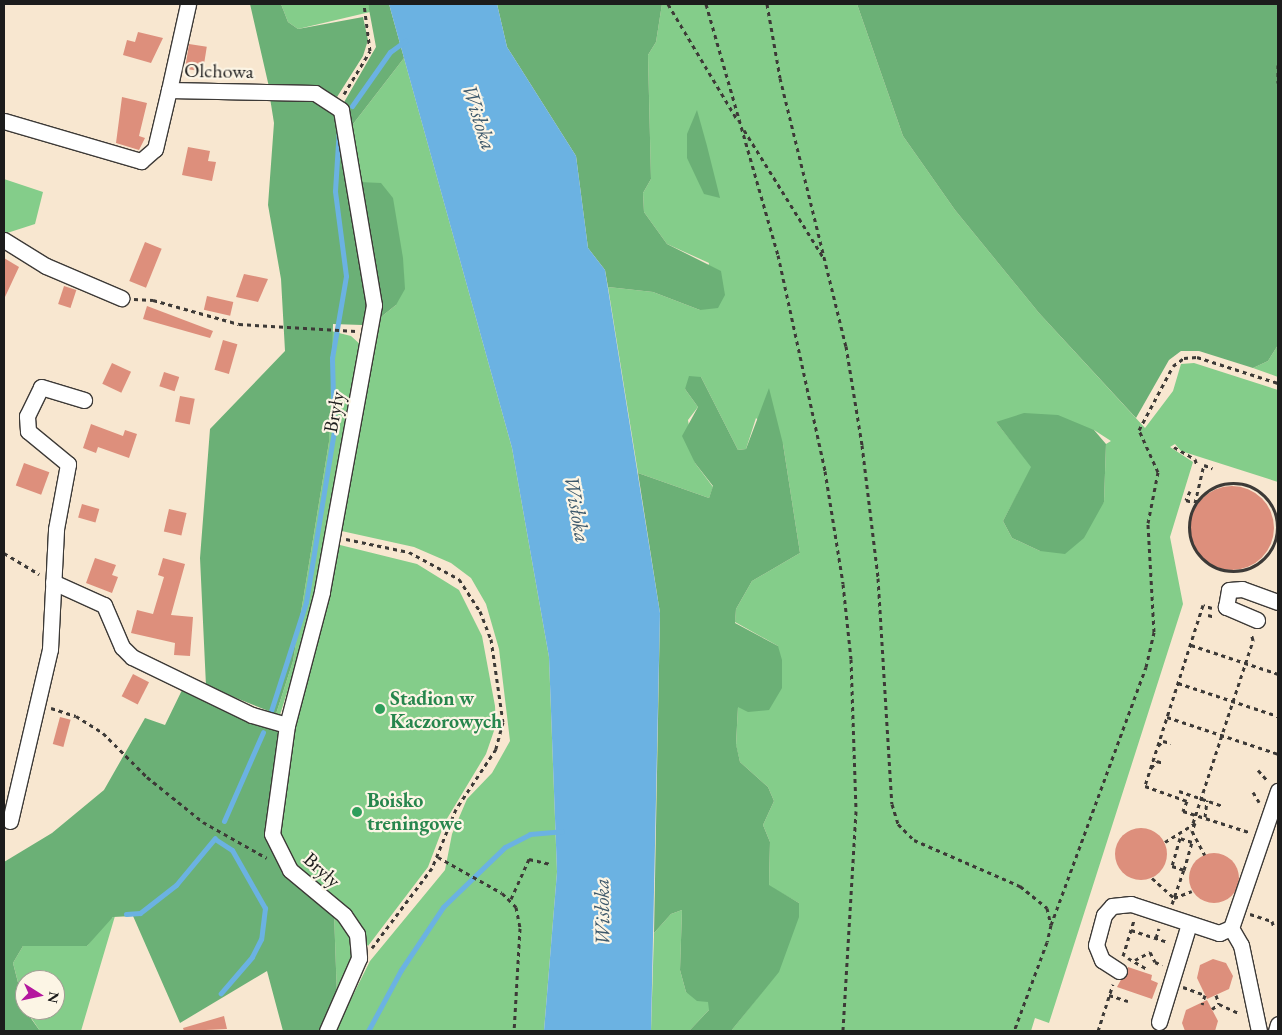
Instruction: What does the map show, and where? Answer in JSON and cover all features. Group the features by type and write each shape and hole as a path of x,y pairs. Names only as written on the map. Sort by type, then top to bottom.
{"street":[{"path":"169,90 188,4"},
{"name":"Olchowa","path":"4,121 141,160 156,149 169,90 315,94 337,105"},
{"name":"Bryły","path":"337,105 345,124 374,305 332,536 287,725 272,834 287,865 352,922 359,951"},
{"path":"4,240 46,266 121,298"},
{"path":"10,821 50,649 53,582 68,464 28,431 27,416 41,387 84,400"},
{"path":"53,582 104,605 122,647 132,657 252,714 287,725"},
{"path":"1254,625 1226,608 1229,590 1242,589 1278,602"},
{"path":"1121,962 1102,960 1096,946 1104,915 1112,906 1131,904 1219,933 1231,928 1278,791"},
{"path":"1158,1022 1189,924"},
{"path":"1231,928 1241,945 1258,1028"},
{"path":"327,1031 359,951"},
{"path":"1276,1031 1278,1024"}],"path":[{"path":"337,105 370,51 364,4"},
{"path":"668,4 741,126 825,259"},
{"path":"706,4 778,256 825,471 842,584 851,659 856,810 843,1031"},
{"path":"768,4 780,78 846,346 862,445 878,578 894,815 914,840 1038,898 1047,908 1051,925"},
{"path":"1278,65 1278,83"},
{"path":"121,298 153,300 239,324 327,326 343,329"},
{"path":"1014,1031 1146,667 1154,632 1148,523 1158,472 1139,430 1173,366 1184,358 1197,357 1278,384"},
{"path":"1174,447 1198,465 1212,468"},
{"path":"1194,502 1215,486 1241,484 1264,496 1274,513 1276,539 1266,556 1244,570 1225,570 1205,562 1192,545 1188,524 1204,465"},
{"path":"1190,491 1186,500 1194,502"},
{"path":"332,536 409,552 446,570 469,591 491,639 502,735 456,809 438,858 378,943 359,951"},
{"path":"4,553 53,582"},
{"path":"1225,570 1225,578"},
{"path":"1187,801 1145,786 1180,683 1203,605 1212,608"},
{"path":"1165,842 1193,823 1198,816 1201,798 1252,640 1254,625"},
{"path":"1190,645 1278,674"},
{"path":"1180,683 1278,716"},
{"path":"38,705 90,724 203,822 287,865"},
{"path":"1167,717 1278,754"},
{"path":"1158,746 1164,740 1171,743"},
{"path":"1151,768 1157,761 1162,763"},
{"path":"1258,770 1263,777"},
{"path":"1179,791 1223,806"},
{"path":"1253,792 1256,798"},
{"path":"1189,795 1183,811 1259,835"},
{"path":"1205,817 1206,801"},
{"path":"1193,823 1192,831 1204,855"},
{"path":"1170,911 1184,870 1192,842 1180,838 1172,866 1184,870"},
{"path":"438,858 511,899"},
{"path":"514,1031 520,928 511,899 529,859 550,864"},
{"path":"1152,878 1174,898"},
{"path":"1174,898 1192,891"},
{"path":"1137,910 1121,962 1147,958"},
{"path":"1259,917 1272,921 1274,928"},
{"path":"1156,938 1159,928"},
{"path":"1131,930 1175,944"},
{"path":"1136,959 1150,952 1154,960"},
{"path":"1136,959 1147,969"},
{"path":"1175,984 1206,993 1202,1005"},
{"path":"1098,1031 1112,987"},
{"path":"1110,995 1128,1001"},
{"path":"1216,995 1218,1004 1258,1028"},
{"path":"1212,1009 1218,1004"}],"green space":[{"path":"250,4 281,4 288,22 298,29 363,17 368,40 363,56 337,97 321,91 269,87"},
{"path":"281,4 368,4 370,12 298,29 288,22"},
{"path":"368,4 389,4 404,58 350,128 343,104 376,47"},
{"path":"497,4 662,4 656,42 648,55 651,179 643,193 644,212 667,244 721,271 725,295 718,308 700,310 653,292 608,287 605,270 588,248 576,156 507,47"},
{"path":"662,4 857,4 903,136 955,210 1039,313 1145,428 1173,391 1181,364 1194,363 1278,390 1278,482 1181,451 1175,444 1170,447 1193,462 1170,537 1183,604 1049,1023 1035,1018 1031,1031 731,1031 778,972 799,903 769,886 770,842 763,825 774,801 768,787 740,762 736,745 738,706 778,646 735,622 736,609 752,581 800,553 783,444 756,418 746,449 738,450 701,377 685,389 698,407 688,420 695,463 713,487 709,498 638,473 608,287 653,292 700,310 709,263 667,244 644,212 643,193 651,179 648,55 656,42","holes":["996,422 1094,430 1111,441 1106,444 1104,502 1040,551 1012,538 1003,521 1032,467"]},
{"path":"857,4 1278,4 1278,345 1268,361 1253,368 1199,351 1181,351 1169,360 1136,418 1039,313 955,210 903,136"},
{"path":"404,58 512,448 549,657 557,872 544,1031 335,1031 370,961 445,870 452,834 467,799 492,773 510,741 499,649 486,604 471,578 451,563 414,547 337,530 381,317 396,305 359,182 350,128"},
{"path":"270,98 326,102 336,112 369,312 362,325 333,324 329,442 293,661 276,714 206,686 200,558 210,429 285,351 281,279 268,205 274,123"},
{"path":"697,110 720,198 704,194 687,158 687,134"},
{"path":"4,179 43,192 35,224 4,234"},
{"path":"359,182 381,183 393,198 403,258 405,289 396,305 381,317"},
{"path":"331,331 351,336 362,346 315,603 280,715 276,714 293,661 329,442"},
{"path":"1278,345 1278,377 1253,368 1268,361"},
{"path":"689,376 701,377 738,450 746,449 769,388 783,444 800,553 752,581 736,609 735,623 778,646 782,660 782,688 769,710 748,712 738,707 736,744 740,762 768,787 774,801 763,825 770,842 769,885 799,903 799,917 779,972 731,1031 689,1031 709,1010 708,1002 697,1001 686,992 680,970 682,910 671,914 654,933 660,613 638,473 709,498 713,486 695,463 682,436 698,407 685,389"},
{"path":"1024,413 1058,415 1094,430 1106,444 1104,502 1084,538 1065,554 1040,551 1012,538 1003,521 1031,467 996,422"},
{"path":"336,544 417,564 459,590 482,636 495,706 496,725 486,754 445,822 428,867 368,946 295,868 278,835 285,759"},
{"path":"183,688 279,730 266,825 270,844 334,912 337,997 323,1031 283,1031 267,971 180,1023 133,916 113,917 87,946 23,946 13,963 15,971 15,1020 32,1020 40,1031 4,1031 4,862 52,833 104,790 145,718 165,725"},
{"path":"682,910 680,970 686,992 709,1002 709,1010 689,1031 651,1031 654,933 671,914"},
{"path":"334,912 346,925 356,950 337,997"},
{"path":"115,916 81,1031 40,1031 33,1020 65,1020 65,970 15,971 13,963 23,946 87,946 105,922"}],"water":[{"name":"Wisłoka","path":"389,4 497,4 507,47 576,156 588,248 605,270 660,613 651,1031 544,1031 557,872 549,657 512,448"}],"building":[{"path":"138,32 163,38 151,63 123,55 127,40 135,42"},
{"path":"189,44 207,47 203,72 185,69"},
{"path":"122,97 147,103 139,136 145,138 139,150 116,143"},
{"path":"188,147 210,151 208,161 216,162 212,181 182,175"},
{"path":"145,242 162,249 146,288 129,281"},
{"path":"4,258 19,267 5,297 4,297"},
{"path":"244,274 268,279 258,302 236,297"},
{"path":"64,286 76,290 70,308 58,304"},
{"path":"207,296 233,302 230,316 204,310"},
{"path":"147,306 213,331 210,338 143,319"},
{"path":"223,340 237,344 229,374 214,370"},
{"path":"112,363 131,372 121,393 102,384"},
{"path":"164,372 179,377 175,391 159,386"},
{"path":"180,396 195,399 190,424 175,422"},
{"path":"91,424 123,436 125,430 137,434 129,458 98,447 96,453 83,448"},
{"path":"24,463 49,472 41,495 16,486"},
{"path":"1232,486 1248,489 1262,498 1271,512 1274,528 1271,544 1262,558 1248,567 1232,570 1216,567 1202,558 1193,544 1190,528 1193,512 1202,498 1216,489"},
{"path":"82,504 99,509 95,522 78,517"},
{"path":"169,509 187,513 181,535 164,531"},
{"path":"95,558 116,565 112,575 118,577 112,593 86,583"},
{"path":"163,558 185,564 171,615 193,617 190,656 174,655 175,643 131,633 137,610 153,614 164,577 158,575"},
{"path":"133,674 149,682 138,704 122,696"},
{"path":"60,717 71,720 63,747 53,744"},
{"path":"1136,828 1146,828 1160,835 1167,849 1167,859 1160,873 1146,880 1136,880 1126,876 1119,869 1115,859 1115,849 1119,839 1126,832"},
{"path":"1214,853 1224,855 1232,860 1237,868 1239,878 1237,888 1232,896 1224,901 1214,903 1204,901 1196,896 1191,888 1189,878 1191,868 1196,860 1204,855"},
{"path":"1213,959 1226,963 1233,976 1229,989 1207,999 1197,978 1200,965"},
{"path":"1128,967 1152,975 1151,980 1158,983 1152,999 1117,987"},
{"path":"1207,1000 1218,1021 1215,1031 1185,1031 1182,1023 1186,1010"},
{"path":"224,1016 227,1029 184,1031 183,1028"}],"waterway":[{"path":"352,106 390,52 405,41"},
{"path":"271,711 306,602 334,431 332,358 346,276 335,191 339,127"},
{"path":"224,821 263,732"},
{"path":"368,1031 401,970 443,907 505,847 530,834 562,831"},
{"path":"126,914 140,913 176,885 215,838"},
{"path":"215,839 232,850 265,908 261,939 252,957 221,993"}],"place":[{"name":"Stadion w Kaczorowych","path":"380,709"},
{"name":"Boisko treningowe","path":"357,812"}]}
